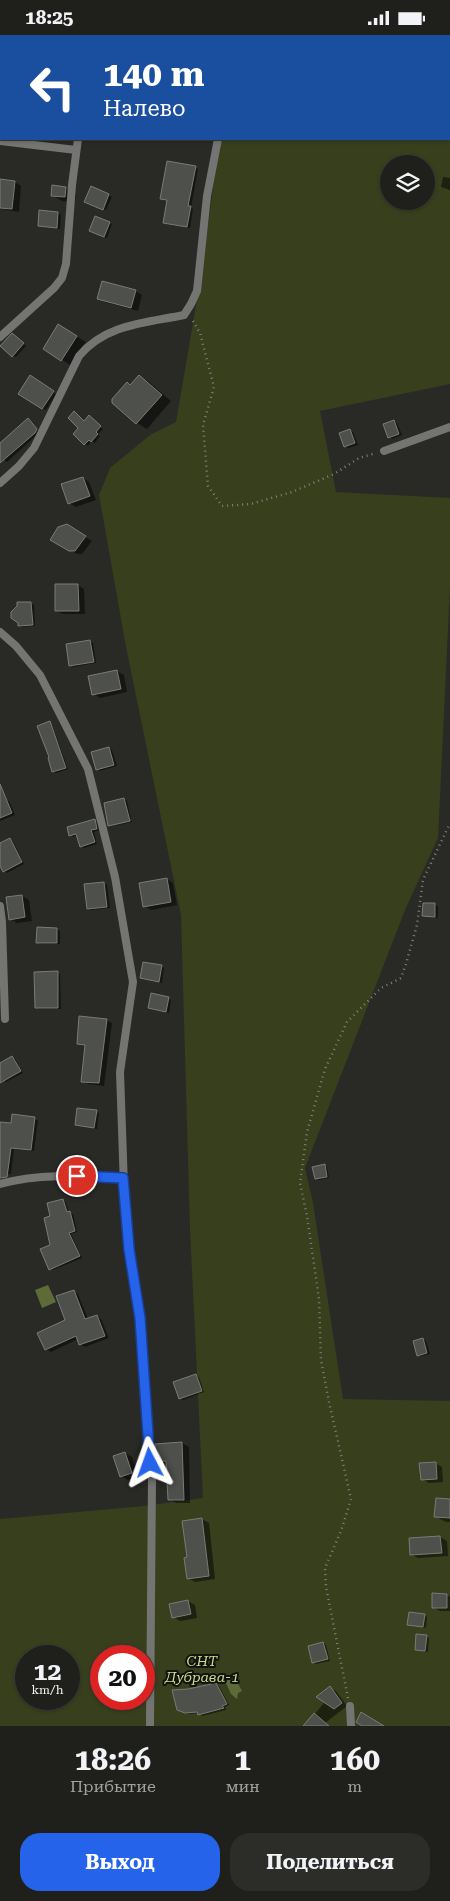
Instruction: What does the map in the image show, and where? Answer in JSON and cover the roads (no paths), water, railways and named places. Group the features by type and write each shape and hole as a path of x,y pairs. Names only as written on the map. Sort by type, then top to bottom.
{"lane":[{"path":"0,337 54,289 62,278 66,265 78,140"},
{"path":"0,483 20,467 34,448 76,363 88,345 108,332 184,315 191,304 197,291 207,196 218,140"},
{"path":"0,141 76,150"},
{"path":"384,451 450,427"},
{"path":"0,632 16,646 40,675 88,769 115,877 133,982 120,1071 123,1178 129,1249 140,1318 152,1479 150,1726"},
{"path":"0,906 5,1019"},
{"path":"0,1184 18,1179 45,1177 123,1178"},
{"path":"350,1706 351,1726"}],"park label":[{"name":"СНТ Дубрава-1","path":"202,1669"}]}
